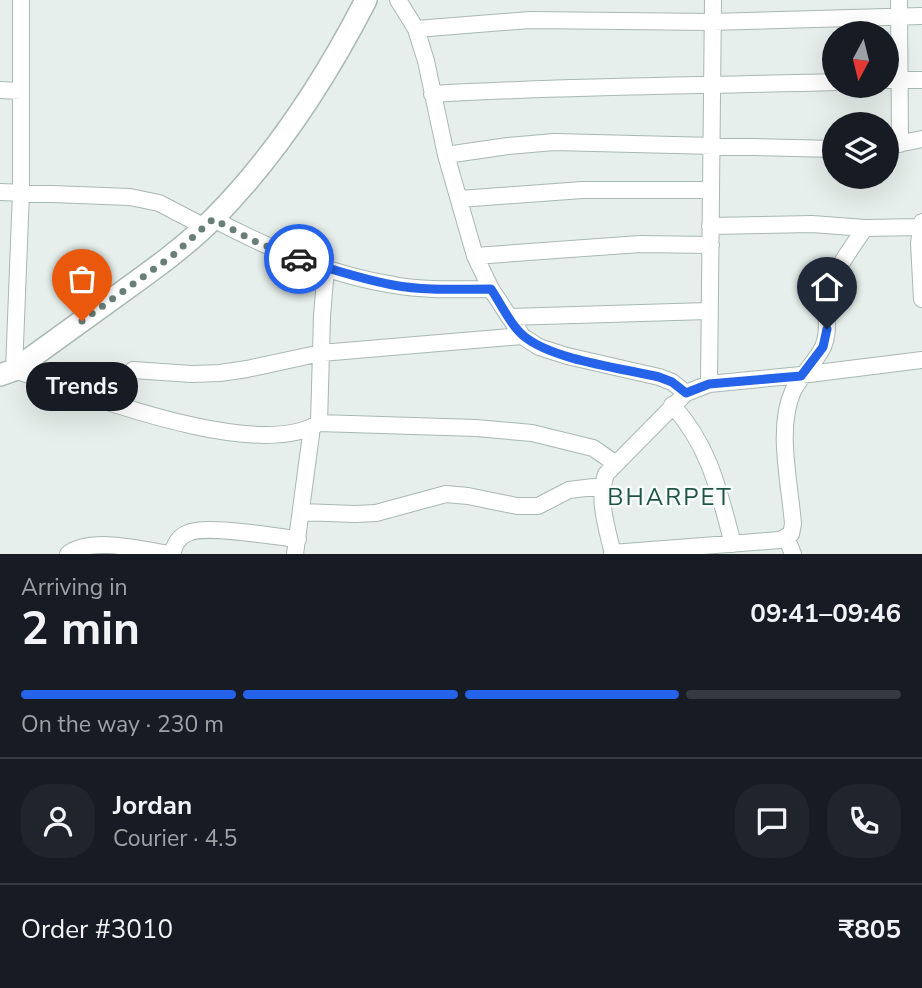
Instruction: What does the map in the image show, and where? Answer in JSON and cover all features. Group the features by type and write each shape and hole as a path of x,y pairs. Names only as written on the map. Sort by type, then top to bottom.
{"street":[{"path":"7,372 21,192 20,0"},
{"path":"7,372 172,256 209,223 265,162 296,121 337,56 366,0"},
{"path":"398,0 416,29 426,61 446,155 475,256 491,289 522,336 539,347 567,356 659,377 672,382 686,393"},
{"path":"709,384 713,0"},
{"path":"416,29 530,20 712,22 899,8 922,16"},
{"path":"900,80 922,80"},
{"path":"432,94 504,89 822,82"},
{"path":"0,90 21,91"},
{"path":"899,144 922,139"},
{"path":"446,155 554,142 822,149"},
{"path":"459,199 582,190 710,190"},
{"path":"0,192 130,197 159,203 349,276 396,286 445,290 491,289"},
{"path":"710,226 922,226 919,243 922,299"},
{"path":"864,228 832,281 827,301 827,329 823,347 801,376 786,413 785,434 793,524 791,534 780,540 612,554 602,497 606,474 686,393 709,384 801,376 922,360"},
{"path":"475,256 640,244 711,245"},
{"path":"68,554 86,547 120,546 171,554 178,539 190,531 208,530 296,547 316,425 326,268"},
{"path":"509,317 708,312"},
{"path":"133,370 220,373 321,352 522,336"},
{"path":"7,372 170,421 223,433 293,432 316,425 476,428 532,433 593,448 615,463"},
{"path":"672,405 687,421 703,446 715,477 733,544"},
{"path":"301,512 376,513 446,494 517,506 538,506 569,490 602,486"},
{"path":"786,537 793,554"}],"way so far":[{"path":"82,321 172,256 213,219 256,242 299,259"}],"place":[{"name":"Trends","path":"82,321"}],"district":[{"name":"BHARPET","path":"670,497"}],"route":[{"path":"299,259 349,276 396,286 445,290 491,289 522,336 539,347 659,377 672,382 686,393 709,384 801,376 823,347 827,329"}]}
